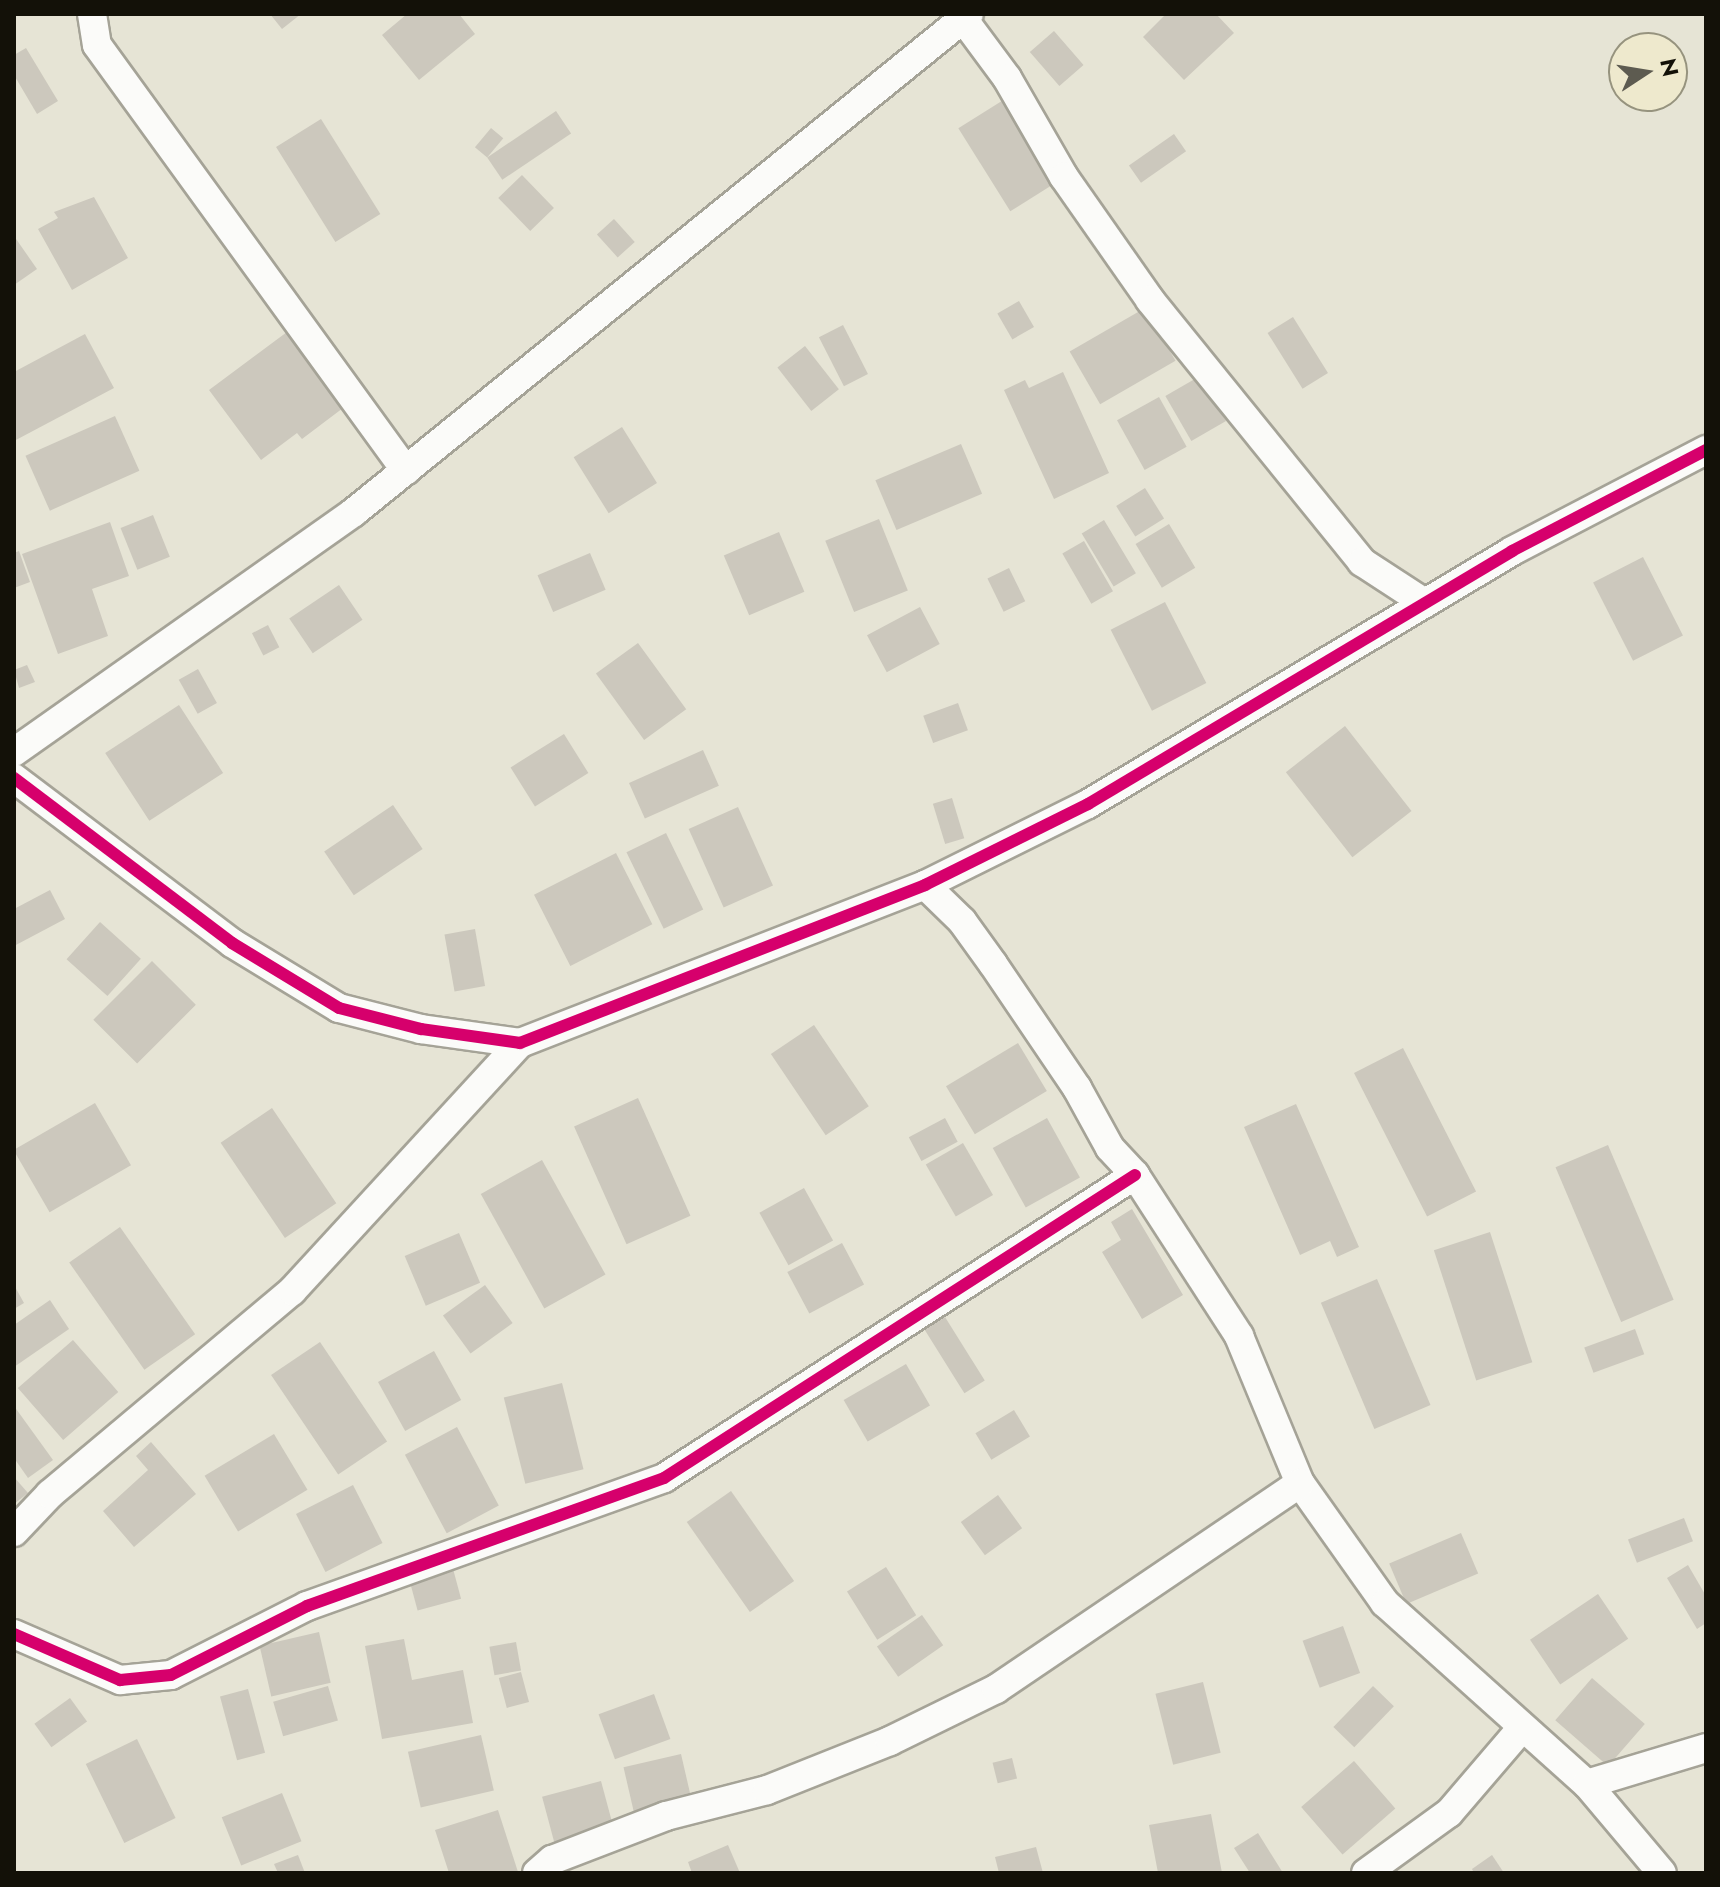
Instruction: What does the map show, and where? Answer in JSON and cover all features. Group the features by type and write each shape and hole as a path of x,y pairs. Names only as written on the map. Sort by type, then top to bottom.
{"street":[{"path":"92,14 97,45 406,471"},
{"path":"14,752 98,698 406,471 966,17 1007,78 1064,177 1150,300 1362,562 1425,603"},
{"path":"14,1532 50,1494 292,1291 520,1043 925,885 1088,804 1512,551 1706,450"},
{"path":"14,778 232,943 339,1008 421,1029 520,1043"},
{"path":"925,885 962,921 993,964 1077,1088 1110,1148 1135,1175 1239,1336 1300,1483 1385,1603 1521,1729 1587,1784 1662,1873"},
{"path":"14,1634 120,1680 171,1675 307,1606 664,1478 1135,1175"},
{"path":"537,1873 552,1860 666,1816 767,1790 862,1752 996,1689 1300,1483"},
{"path":"1366,1873 1449,1813 1521,1729"},
{"path":"1587,1784 1706,1748"}],"building":[{"path":"270,14 301,14 282,29"},
{"path":"407,14 459,14 475,34 419,80 382,35"},
{"path":"1166,14 1216,14 1234,33 1184,80 1143,37"},
{"path":"1054,31 1084,65 1059,86 1030,52"},
{"path":"26,48 58,101 37,114 14,75 14,55"},
{"path":"1005,99 1057,182 1010,211 958,128"},
{"path":"556,111 571,133 502,180 487,157"},
{"path":"321,119 380,214 335,242 276,147"},
{"path":"491,128 503,138 487,157 475,147"},
{"path":"1174,134 1186,151 1141,183 1129,166"},
{"path":"522,175 554,208 530,231 498,198"},
{"path":"94,197 128,258 72,290 38,229 58,218 54,212"},
{"path":"614,219 635,242 618,257 597,234"},
{"path":"14,236 37,269 14,285"},
{"path":"1019,301 1034,327 1012,339 997,314"},
{"path":"1145,308 1176,361 1100,404 1070,352"},
{"path":"1293,317 1328,373 1303,389 1268,333"},
{"path":"843,325 868,374 844,386 819,337"},
{"path":"287,332 343,408 302,439 297,433 261,460 209,390"},
{"path":"85,334 114,388 14,441 14,372"},
{"path":"805,346 839,389 811,411 777,368"},
{"path":"1063,372 1109,473 1054,499 1004,390 1025,380 1029,388"},
{"path":"1200,376 1226,421 1191,441 1165,396"},
{"path":"1159,397 1187,447 1145,470 1117,420"},
{"path":"115,416 139,471 50,511 25,456"},
{"path":"622,427 657,483 609,513 574,457"},
{"path":"961,444 982,494 896,530 875,480"},
{"path":"1145,488 1164,519 1135,537 1116,506"},
{"path":"153,515 170,557 137,570 121,528"},
{"path":"879,519 908,590 854,612 825,541"},
{"path":"1104,520 1136,573 1114,587 1082,533"},
{"path":"110,522 129,576 92,589 108,636 58,654 22,554"},
{"path":"1169,524 1195,568 1162,588 1136,544"},
{"path":"779,532 804,592 749,615 724,555"},
{"path":"1084,541 1113,591 1091,604 1062,554"},
{"path":"19,551 30,582 14,588 14,553"},
{"path":"590,553 606,590 553,612 538,575"},
{"path":"1643,557 1683,635 1633,661 1593,582"},
{"path":"1009,568 1025,601 1004,612 987,579"},
{"path":"339,585 362,620 313,653 289,619"},
{"path":"1165,602 1206,683 1152,711 1111,630"},
{"path":"920,607 940,644 887,672 867,635"},
{"path":"268,625 279,647 263,655 252,633"},
{"path":"638,643 686,709 644,740 596,674"},
{"path":"27,665 35,682 19,688 14,670"},
{"path":"198,669 217,703 198,714 179,680"},
{"path":"958,703 968,730 933,743 923,716"},
{"path":"179,705 223,773 149,821 105,753"},
{"path":"1345,726 1411,811 1352,857 1286,772"},
{"path":"564,734 588,773 535,806 511,767"},
{"path":"703,750 719,786 645,819 629,783"},
{"path":"952,798 964,838 945,844 933,804"},
{"path":"393,805 423,849 354,895 324,851"},
{"path":"738,807 773,886 724,908 689,829"},
{"path":"666,833 703,909 664,929 626,852"},
{"path":"616,853 652,924 570,966 534,895"},
{"path":"50,890 65,919 14,946 14,909"},
{"path":"100,922 141,959 107,996 67,959"},
{"path":"475,929 485,986 455,992 444,934"},
{"path":"152,961 196,1005 137,1064 93,1020"},
{"path":"814,1025 869,1106 826,1135 771,1054"},
{"path":"1018,1043 1047,1091 975,1134 946,1086"},
{"path":"1403,1048 1476,1191 1427,1216 1354,1073"},
{"path":"638,1098 690,1216 627,1244 574,1126"},
{"path":"95,1103 131,1165 50,1212 14,1150"},
{"path":"1296,1104 1359,1247 1337,1257 1330,1241 1300,1255 1244,1127"},
{"path":"272,1108 336,1203 285,1238 221,1143"},
{"path":"945,1118 958,1142 921,1161 909,1137"},
{"path":"1047,1118 1080,1177 1026,1208 993,1148"},
{"path":"963,1143 993,1195 956,1216 926,1164"},
{"path":"1608,1145 1674,1300 1621,1322 1556,1167"},
{"path":"542,1160 606,1275 544,1309 481,1194"},
{"path":"804,1188 833,1240 788,1265 759,1213"},
{"path":"1132,1209 1183,1295 1142,1319 1102,1252 1121,1240 1111,1222"},
{"path":"120,1227 195,1334 144,1370 69,1263"},
{"path":"1490,1232 1532,1362 1476,1381 1434,1250"},
{"path":"459,1233 480,1283 426,1306 405,1256"},
{"path":"842,1243 864,1284 809,1314 787,1272"},
{"path":"1377,1279 1431,1405 1374,1429 1321,1303"},
{"path":"14,1285 24,1303 14,1309"},
{"path":"485,1285 513,1323 471,1354 443,1316"},
{"path":"50,1300 69,1329 14,1367 14,1325"},
{"path":"945,1317 985,1381 964,1393 925,1330"},
{"path":"1635,1329 1644,1354 1593,1373 1584,1347"},
{"path":"73,1340 118,1392 63,1440 18,1388"},
{"path":"320,1342 387,1441 338,1474 271,1375"},
{"path":"434,1351 461,1400 405,1431 378,1382"},
{"path":"906,1364 930,1406 868,1442 844,1400"},
{"path":"562,1383 584,1469 525,1484 504,1398"},
{"path":"14,1406 53,1460 28,1478 14,1458"},
{"path":"1014,1410 1030,1437 991,1460 975,1433"},
{"path":"457,1427 499,1506 447,1533 405,1455"},
{"path":"274,1434 307,1490 238,1531 205,1476"},
{"path":"151,1442 196,1494 134,1547 103,1511 148,1470 136,1456"},
{"path":"14,1477 28,1493 14,1504"},
{"path":"353,1485 383,1543 325,1572 296,1514"},
{"path":"731,1491 794,1581 750,1612 687,1522"},
{"path":"998,1495 1022,1528 985,1555 961,1522"},
{"path":"1684,1518 1693,1541 1637,1563 1628,1540"},
{"path":"1461,1533 1478,1574 1406,1604 1389,1563"},
{"path":"452,1565 461,1599 418,1610 409,1577"},
{"path":"1688,1565 1706,1596 1706,1623 1697,1629 1667,1578"},
{"path":"886,1567 916,1615 877,1640 847,1591"},
{"path":"1598,1594 1628,1639 1560,1685 1530,1640"},
{"path":"922,1615 943,1645 898,1677 877,1647"},
{"path":"1343,1626 1360,1673 1320,1688 1303,1641"},
{"path":"319,1632 331,1683 271,1696 260,1646"},
{"path":"404,1639 412,1680 463,1670 473,1723 382,1739 365,1646"},
{"path":"516,1642 521,1671 494,1675 489,1647"},
{"path":"521,1672 529,1702 507,1708 499,1678"},
{"path":"1592,1678 1645,1724 1608,1766 1555,1720"},
{"path":"1203,1682 1221,1753 1173,1765 1155,1694"},
{"path":"328,1686 338,1721 283,1736 273,1702"},
{"path":"1373,1686 1394,1706 1354,1747 1333,1727"},
{"path":"248,1689 265,1753 237,1760 220,1697"},
{"path":"654,1694 670,1739 615,1759 599,1714"},
{"path":"70,1698 87,1721 51,1747 34,1724"},
{"path":"481,1735 494,1791 421,1807 408,1752"},
{"path":"137,1739 176,1818 124,1843 86,1764"},
{"path":"681,1754 692,1801 634,1814 624,1767"},
{"path":"1012,1758 1017,1778 998,1783 993,1763"},
{"path":"1354,1761 1395,1809 1343,1854 1301,1807"},
{"path":"601,1781 613,1827 555,1843 542,1797"},
{"path":"282,1793 301,1841 241,1866 222,1817"},
{"path":"498,1810 518,1872 449,1873 435,1830"},
{"path":"1211,1814 1222,1873 1158,1873 1149,1825"},
{"path":"1258,1833 1283,1873 1250,1873 1234,1848"},
{"path":"728,1845 740,1873 692,1873 688,1862"},
{"path":"1036,1847 1043,1873 999,1873 995,1857"},
{"path":"298,1855 305,1873 278,1873 274,1864"},
{"path":"1492,1855 1504,1873 1474,1873 1472,1869"}],"cycle path":[{"path":"14,778 232,943 339,1008 421,1029 520,1043 925,885 1088,804 1512,551 1706,450"},
{"path":"14,1634 120,1680 171,1675 307,1606 664,1478 1135,1175"}]}
